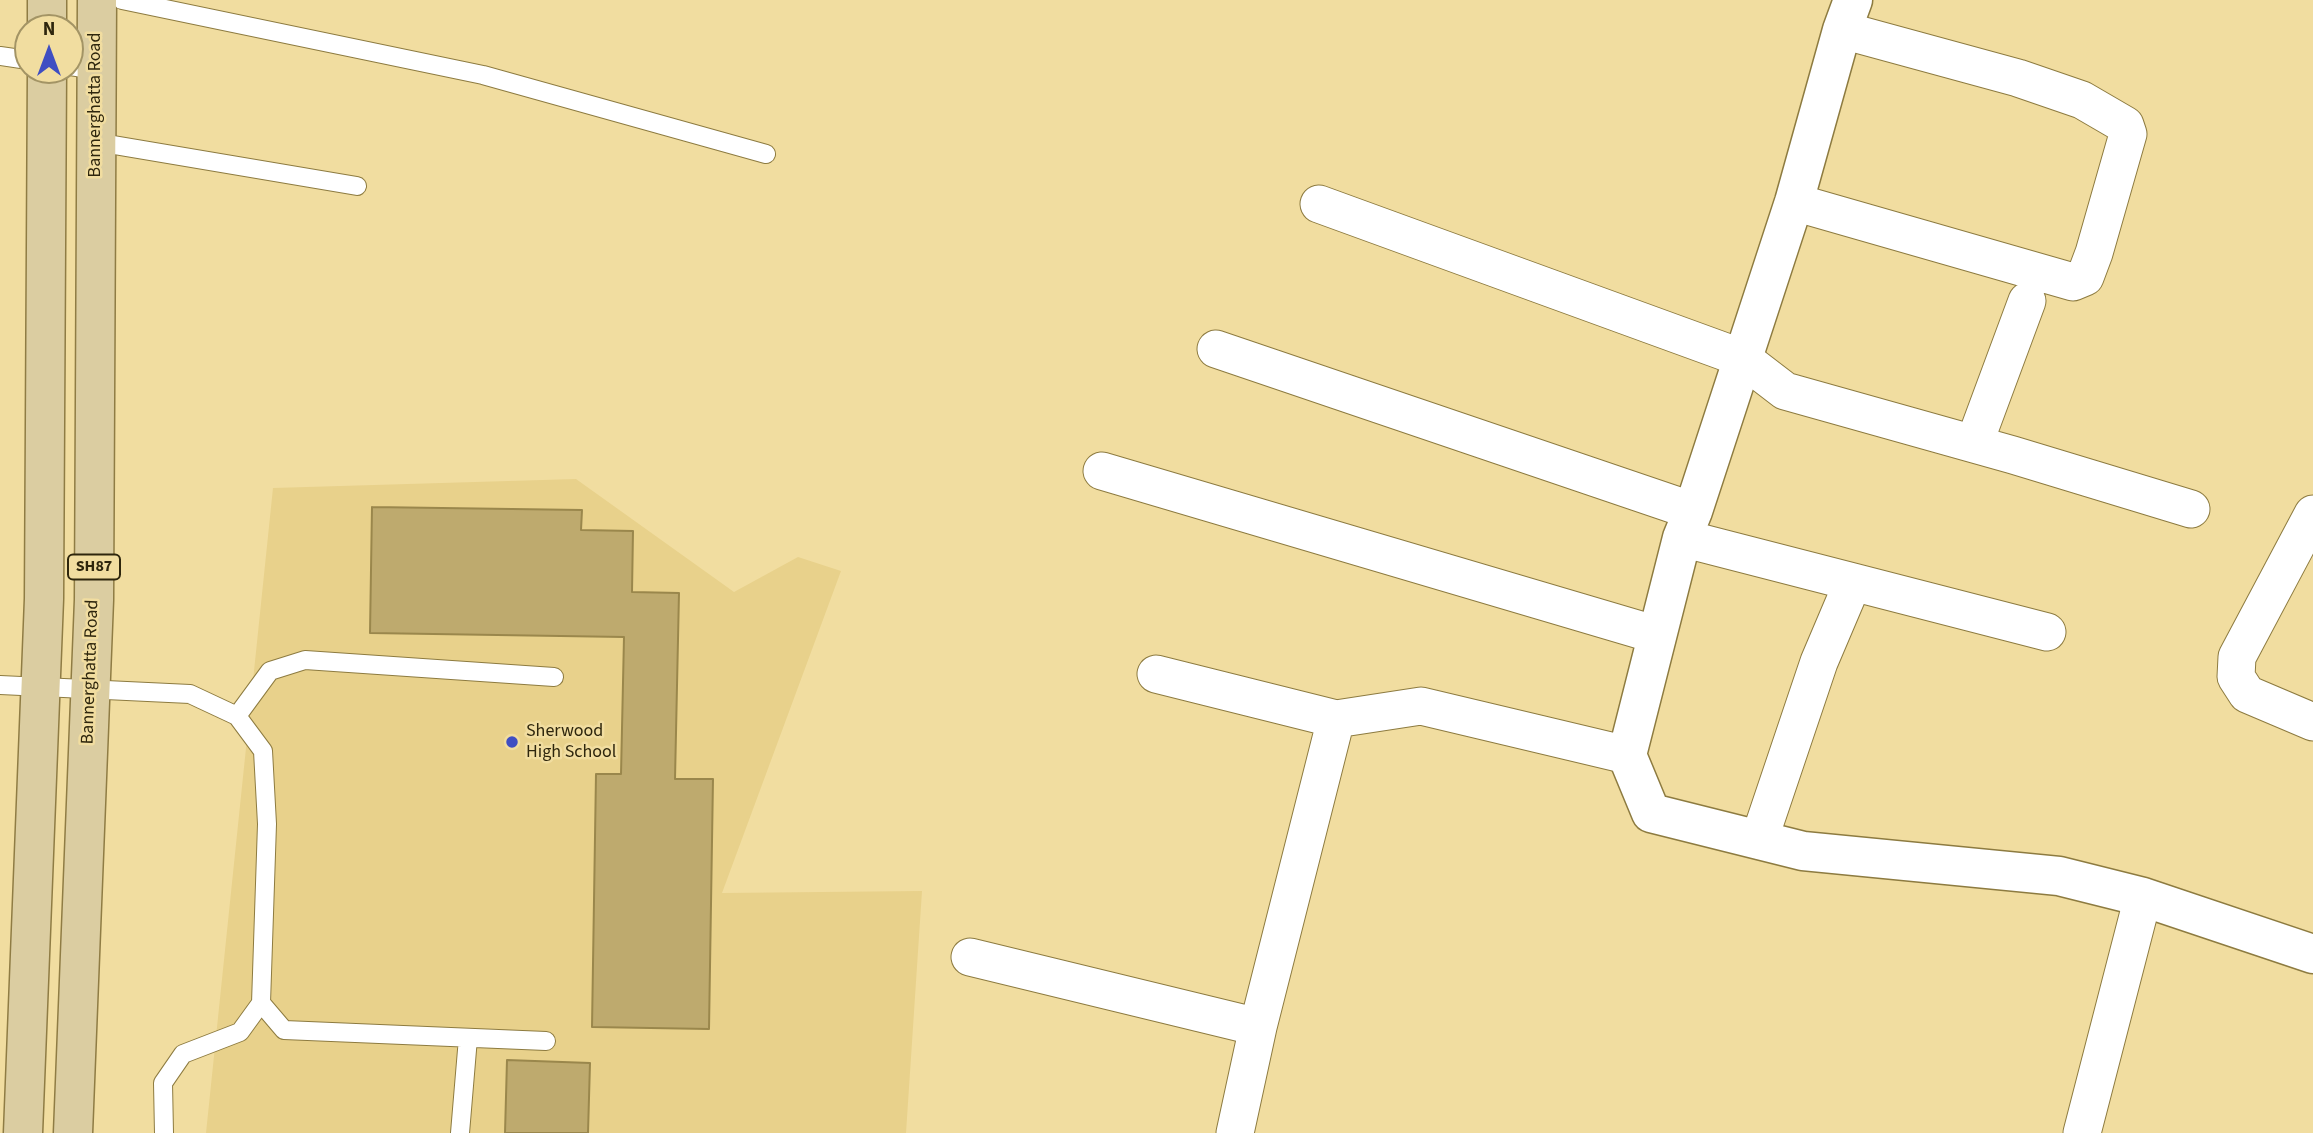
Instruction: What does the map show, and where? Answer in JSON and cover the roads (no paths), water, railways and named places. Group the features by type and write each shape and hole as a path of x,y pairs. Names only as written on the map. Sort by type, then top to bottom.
{"main road":[{"name":"Bannerghatta Road","path":"84,63 97,0"},
{"name":"Bannerghatta Road","path":"73,1133 94,600 96,142 84,74"},
{"name":"SH87","path":"23,1133 44,599 47,84"}],"street":[{"path":"1794,202 2073,282 2085,276 2094,253 2128,134 2125,125 2082,100 1847,15 1794,202 1687,525 1627,755 1651,813 1803,851 2059,876 2143,897 2313,954"},
{"path":"1319,204 1742,358 1785,391 1975,444 2191,509"},
{"path":"1975,444 2026,301"},
{"path":"1216,349 1687,525 1853,582 2047,632"},
{"path":"1102,471 1657,635"},
{"path":"2313,514 2237,657 2236,677 2247,694 2313,722"},
{"path":"1759,840 1819,662 1853,582"},
{"path":"1156,674 1336,719 1421,706 1627,755"},
{"path":"1235,1133 1258,1027 1336,719"},
{"path":"2082,1133 2143,897"},
{"path":"970,957 1258,1027"}],"lane":[{"path":"122,0 483,75 766,154"},
{"path":"96,142 357,186"},
{"path":"237,716 270,671 305,660 554,677"},
{"path":"0,685 190,694 237,716 263,751 267,824 261,1003 240,1032 183,1054 163,1083 163,1133"},
{"path":"261,1003 284,1030 546,1041"},
{"path":"460,1133 468,1038"}],"place":[{"name":"Sherwood High School","path":"512,742"}]}
